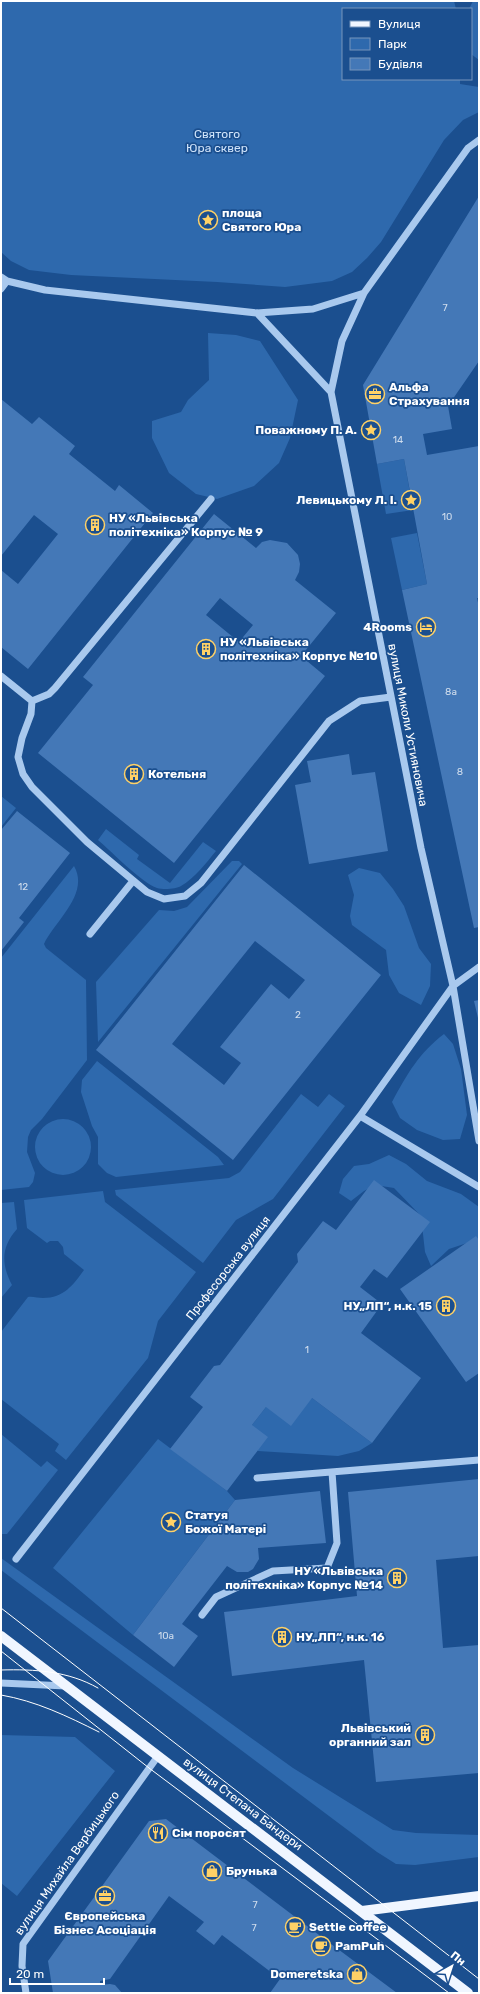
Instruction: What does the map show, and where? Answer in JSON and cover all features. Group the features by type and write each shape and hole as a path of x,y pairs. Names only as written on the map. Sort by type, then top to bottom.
{"main road":[{"name":"вулиця Степана Бандери","path":"1,1636 468,1993"},
{"path":"362,1911 479,1896"}],"street":[{"path":"1,289 4,279 45,290 257,313 313,309 364,292 468,148 479,140"},
{"name":"вулиця Миколи Устияновича","path":"364,292 342,341 331,392 421,848 453,986 479,1141"},
{"path":"257,313 331,392"},
{"path":"32,700 49,694 55,688 211,499"},
{"path":"1,676 32,700"},
{"path":"32,700 31,714 22,738 18,758 23,774 32,787 87,842 147,892 164,899 185,896 201,884 329,721 360,701 391,697"},
{"path":"90,934 133,881"},
{"name":"Професорська вулиця","path":"16,1559 360,1116 453,986 479,967"},
{"path":"360,1116 479,1187"},
{"path":"257,1478 479,1460"},
{"path":"202,1616 216,1597 273,1571 327,1568 337,1543 332,1472"},
{"path":"1,1683 66,1686"},
{"name":"вулиця Михайла Вербицького","path":"26,1993 22,1966 23,1944 158,1756"}],"green space":[{"name":"Святого Юра сквер","path":"1,1 454,1 456,8 342,8 342,80 460,80 460,84 479,87 479,112 463,120 444,140 381,242 352,272 332,281 285,287 71,275 29,270 11,261 1,252"},
{"path":"473,1 479,1 479,60 472,55 472,8 470,8"},
{"path":"208,333 236,335 260,341 298,400 290,438 279,463 254,486 217,499 196,494 169,473 152,438 152,421 181,412 188,400 209,380"},
{"path":"404,459 413,510 386,514 377,464"},
{"path":"417,533 427,584 402,590 391,538"},
{"path":"1,796 16,808 1,827"},
{"path":"106,829 139,855 137,859 170,883 203,842 216,851 200,870 186,883 176,888 160,889 143,880 98,840"},
{"path":"232,861 239,861 242,864 98,1042 96,982 159,910 174,911 187,907"},
{"path":"74,866 78,876 78,887 69,907 44,944 46,948 86,980 87,1060 42,1119 31,1130 28,1137 27,1152 35,1173 33,1182 29,1187 1,1190 1,958"},
{"path":"359,868 380,873 393,889 404,906 419,948 431,964 430,986 421,1005 399,993 389,975 386,950 352,925 350,916 354,895 348,875"},
{"path":"444,1034 453,1044 461,1069 467,1115 460,1139 443,1140 417,1130 400,1118 392,1102 414,1065 427,1049"},
{"path":"97,1061 218,1157 224,1165 116,1177 107,1173 98,1164 98,1137 92,1126 81,1092 82,1080"},
{"path":"301,1094 318,1107 329,1094 345,1106 273,1199 236,1220 203,1263 116,1195 115,1190 229,1178 240,1172"},
{"path":"58,1119 68,1119 83,1127 89,1136 91,1147 89,1158 83,1167 68,1175 58,1175 47,1170 40,1163 35,1152 35,1142 40,1131 47,1124"},
{"path":"389,1155 406,1164 427,1181 461,1194 479,1207 479,1239 449,1249 431,1266 425,1252 421,1216 394,1188 375,1185 351,1201 339,1193 343,1179 354,1166 369,1164"},
{"path":"103,1191 105,1202 196,1272 158,1321 148,1358 66,1460 55,1451 59,1444 1,1399 1,1332 28,1297 43,1298 57,1296 67,1290 84,1270 64,1254 63,1247 58,1241 50,1241 47,1243 27,1228 24,1200"},
{"path":"14,1202 17,1229 8,1242 4,1256 6,1270 12,1285 1,1298 1,1203"},
{"path":"312,1398 372,1443 359,1451 338,1456 258,1451 252,1425 266,1407"},
{"path":"1,1434 41,1467 47,1461 58,1470 7,1534 1,1534"},
{"path":"158,1439 227,1491 235,1500 133,1635 53,1568"},
{"path":"1,1558 293,1768 393,1830 416,1833 479,1835 479,1857 415,1865 396,1864 377,1852 1,1570"},
{"path":"1,1735 75,1737 115,1771 17,1896 1,1883"}],"building":[{"path":"479,196 479,361 448,406 452,429 423,434 427,455 479,446 479,598 477,598 479,607 479,927 474,928 402,590 427,584 404,459 377,464 363,385"},
{"name":"НУ «Львівська політехніка» Корпус № 9","path":"1,399 32,424 39,417 75,446 69,454 115,491 119,485 153,513 28,669 1,647 1,570 18,584 58,534 34,515 1,556"},
{"name":"НУ «Львівська політехніка» Корпус №10","path":"214,514 256,548 262,542 270,540 287,543 298,555 300,564 299,572 295,580 336,613 301,656 325,676 174,863 38,753 93,685 83,677","holes":["220,598 253,625 239,642 206,615"]},
{"path":"349,754 352,775 375,772 388,851 309,864 295,785 311,782 307,761"},
{"path":"17,811 70,853 19,918 24,922 1,951 1,830"},
{"path":"244,865 381,975 233,1160 96,1050","holes":["255,941 305,980 289,999 271,984 220,1047 241,1063 224,1085 172,1044"]},
{"path":"479,1000 479,1018 478,1018 474,1001"},
{"path":"374,1180 430,1222 387,1278 374,1269 360,1287 382,1304 361,1333 421,1378 372,1443 312,1398 291,1426 266,1407 252,1425 268,1437 227,1491 170,1449 203,1407 190,1397 214,1366 220,1365 252,1323 298,1262 297,1254 323,1221 336,1230"},
{"name":"НУ„ЛП“, н.к. 15","path":"476,1236 479,1240 479,1373 466,1382 400,1289"},
{"path":"479,1479 479,1556 436,1560 443,1648 479,1645 479,1773 376,1782 364,1660 232,1676 224,1612 357,1596 348,1492"},
{"path":"320,1491 326,1543 258,1548 259,1559 253,1569 248,1572 237,1572 227,1566 182,1624 198,1636 174,1667 133,1635 235,1500"},
{"path":"166,1819 397,1993 270,1993 280,1979 222,1935 214,1945 196,1931 204,1922 169,1896 110,1979 100,1981 100,1985 115,1985 122,1993 53,1993 48,1961 149,1821"}],"tram line":[{"path":"1,1608 479,1979"},
{"path":"1,1651 149,1768 449,1993"},
{"path":"1,1670 51,1672 87,1682 98,1688"},
{"path":"1,1695 39,1705 99,1732"}],"place":[{"name":"площа Святого Юра","path":"208,220"},
{"name":"Альфа Страхування","path":"375,394"},
{"name":"Поважному П. А.","path":"371,430"},
{"name":"Левицькому Л. І.","path":"411,500"},
{"name":"НУ «Львівська політехніка» Корпус № 9","path":"95,525"},
{"name":"4Rooms","path":"426,627"},
{"name":"НУ «Львівська політехніка» Корпус №10","path":"206,649"},
{"name":"Котельня","path":"134,774"},
{"name":"НУ„ЛП“, н.к. 15","path":"446,1306"},
{"name":"Статуя Божої Матері","path":"171,1522"},
{"name":"НУ «Львівська політехніка» Корпус №14","path":"397,1578"},
{"name":"НУ„ЛП“, н.к. 16","path":"282,1637"},
{"name":"Львівський органний зал","path":"425,1735"},
{"name":"Сім поросят","path":"158,1833"},
{"name":"Брунька","path":"212,1871"},
{"name":"Європейська Бізнес Асоціація","path":"105,1896"},
{"name":"Settle coffee","path":"295,1927"},
{"name":"PamPuh","path":"321,1946"},
{"name":"Domeretska","path":"357,1974"}]}
